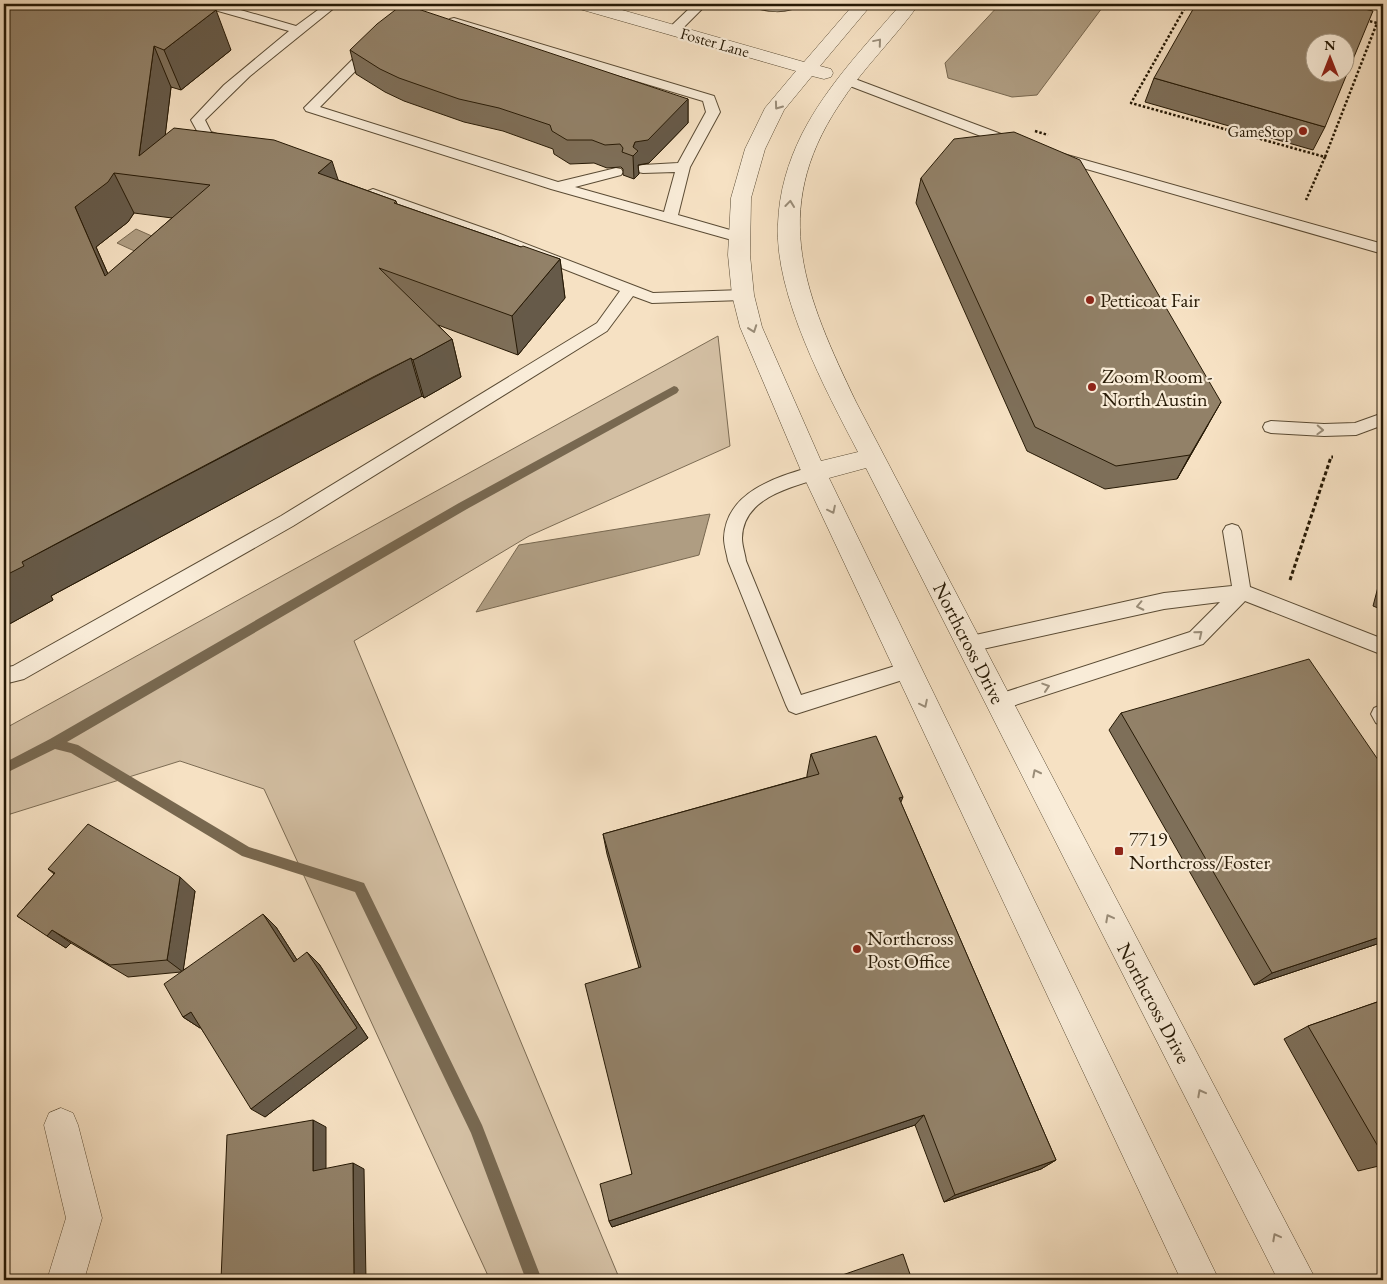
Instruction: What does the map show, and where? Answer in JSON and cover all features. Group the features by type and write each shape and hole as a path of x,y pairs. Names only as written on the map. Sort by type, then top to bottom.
{"street":[{"name":"Foster Lane","path":"582,4 847,80"},
{"path":"863,4 775,108 755,149 741,198 739,237 743,296 751,327 814,473 1200,1280"},
{"name":"Northcross Drive","path":"910,4 847,80 819,118 800,156 790,202 788,225 790,253 797,287 841,394 1080,861 1298,1280"},
{"path":"814,473 873,457"},
{"path":"61,1125 84,1218 66,1280"}],"lane":[{"path":"208,4 298,30"},
{"path":"242,148 206,134 198,120 213,103 298,30 333,4"},
{"path":"674,30 701,4"},
{"path":"758,4 784,8 794,4"},
{"path":"443,18 709,98 713,112 684,167 670,218"},
{"path":"384,36 311,108 556,186 739,237"},
{"path":"847,80 998,139 1026,147"},
{"path":"1046,152 1383,249"},
{"path":"643,169 684,167"},
{"path":"556,186 616,172"},
{"path":"361,190 490,235 652,298 743,296"},
{"path":"4,676 16,673 287,521 602,327 630,289"},
{"path":"1271,428 1356,429 1383,419"},
{"path":"814,473 765,489 748,503 736,523 733,537 737,561 796,705 908,670"},
{"path":"1232,531 1242,592"},
{"path":"1000,702 1196,638 1242,592"},
{"path":"969,644 1164,601 1242,592 1383,647"}],"path":[{"path":"1187,4 1131,103 1325,157"},
{"path":"1302,208 1325,157 1377,23 1359,19"},
{"path":"1295,586 1290,583 1331,457 1341,457"}],"shaded area":[{"path":"1000,4 1105,4 1037,95 1012,97 948,78 945,63"},
{"path":"136,229 172,245 154,260 117,243"},
{"path":"718,336 730,446 529,536 354,641 620,1280 490,1280 264,789 180,761 4,816 4,729"},
{"path":"710,514 699,555 476,612 519,545"}],"building":[{"path":"4,4 198,4 216,10 164,50 154,46 139,156 174,128 274,140 332,161 318,173 396,201 394,203 560,259 512,316 379,268 452,339 413,360 411,358 373,377 67,538 22,562 24,566 4,576","holes":["114,173 210,185 105,276 75,207 108,182"]},
{"path":"403,4 688,99 648,140 635,142 633,147 638,151 633,156 622,152 623,148 620,144 605,145 592,140 567,140 552,131 550,125 499,108 459,99 399,78 380,69 350,50 377,24"},
{"path":"1196,4 1344,4 1373,11 1354,57 1354,32 1304,32 1304,82 1344,82 1325,127 1154,78"},
{"path":"1014,132 1080,160 1221,402 1190,455 1116,466 1035,427 921,178 954,139"},
{"path":"1309,659 1383,767 1383,936 1272,973 1121,713"},
{"path":"876,736 903,797 899,798 1056,1160 955,1195 924,1115 609,1221 600,1184 632,1174 585,984 641,967 603,834 819,774 811,754"},
{"path":"88,824 180,877 167,960 110,965 52,930 47,936 17,916 55,873 48,869"},
{"path":"263,914 294,962 307,952 357,1028 251,1109 191,1012 183,1017 164,984"},
{"path":"1383,1000 1383,1155 1308,1026"},
{"path":"313,1120 313,1171 353,1163 354,1280 221,1280 227,1135"},
{"path":"903,1254 912,1280 828,1280"}],"waterway":[{"path":"54,743 463,506 674,390"},
{"path":"4,769 54,743"},
{"path":"54,743 74,749 246,852 359,887 477,1130 534,1280"}],"place":[{"name":"GameStop","path":"1303,131"},
{"name":"Petticoat Fair","path":"1090,300"},
{"name":"Zoom Room - North Austin","path":"1092,387"},
{"name":"7719 Northcross/Foster","path":"1119,851"},
{"name":"Northcross Post Office","path":"857,949"}]}
